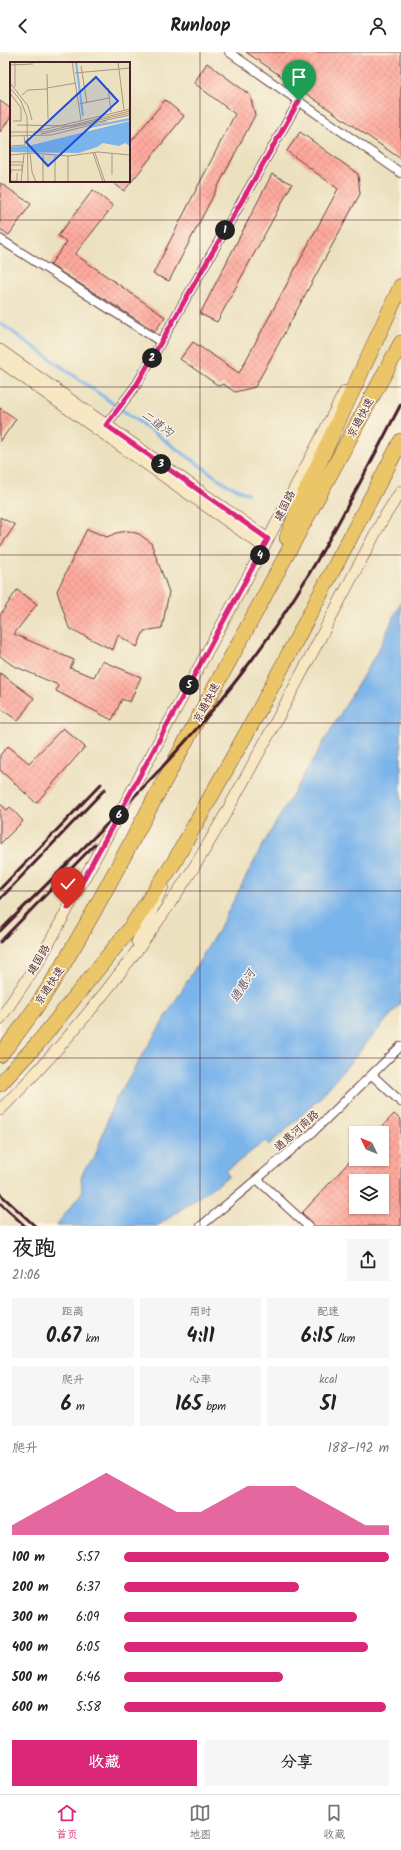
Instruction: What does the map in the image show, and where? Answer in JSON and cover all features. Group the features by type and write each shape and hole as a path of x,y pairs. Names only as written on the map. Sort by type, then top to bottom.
{"highway":[{"path":"266,594 300,504 401,284"},
{"name":"京通快速","path":"0,1054 21,1030 65,963 401,343"},
{"path":"0,1084 38,1043 125,936 173,864 255,718 401,442"},
{"path":"367,504 401,456"}],"main road":[{"name":"建国路","path":"0,1020 40,960 266,543 401,284"},
{"path":"0,350 106,425 266,543"},
{"path":"0,362 266,543"},
{"path":"0,1110 56,1050 92,1008 146,939 190,874 222,819 384,519 401,491"},
{"path":"126,964 159,897 173,864"}],"street":[{"path":"229,52 401,173"},
{"path":"106,425 130,395 299,101"},
{"path":"0,239 161,342"},
{"name":"通惠河南路","path":"201,1226 258,1180 313,1132 401,1046"},
{"path":"372,1075 401,1102"},
{"path":"258,1180 308,1226"}],"water":[{"name":"通惠河","path":"401,601 401,1003 318,1100 269,1145 265,1141 226,1171 229,1176 157,1226 56,1226 82,1192 81,1178 85,1168 94,1159 113,1104 220,927 262,846 380,647"}],"building":[{"path":"246,52 401,52 401,159"},
{"path":"207,63 250,95 255,115 169,281 153,274 235,114 194,83"},
{"path":"165,100 184,116 124,191 112,182 130,182 130,143"},
{"path":"0,101 10,108 10,118 0,132"},
{"path":"300,132 358,174 360,194 255,387 235,392 223,384 219,386 180,359 193,342 239,373 338,189 287,151"},
{"path":"272,174 292,184 217,322 200,314"},
{"path":"0,183 31,204 9,235 0,229"},
{"path":"93,190 113,206 75,254 165,317 155,331 50,265 67,242 58,236"},
{"path":"0,408 16,419 0,442"},
{"path":"0,517 15,525 0,547"},
{"path":"87,529 107,537 116,533 128,531 139,534 151,543 169,592 162,628 144,631 137,647 118,635 113,650 69,628 57,591"},
{"path":"17,590 37,604 14,634 74,660 70,668 94,677 102,661 141,677 130,702 122,699 112,720 56,691 58,685 12,665 0,656 0,615"},
{"path":"0,673 34,698 18,721 0,708"},
{"path":"63,728 85,747 36,803 0,770 0,755 8,746 29,763"},
{"path":"0,804 7,810 10,807 23,821 0,844"},
{"path":"394,1114 401,1120 401,1226 313,1226 312,1222 302,1213 349,1162 349,1166 389,1166 389,1126 383,1126"}],"waterway":[{"name":"二道沟","path":"0,323 226,484 248,494"}],"railway":[{"path":"0,931 162,767 193,733 251,661 273,631 313,568 401,404"},
{"path":"0,889 101,784"},
{"path":"0,899 105,789"},
{"path":"0,942 95,844"},
{"path":"0,1194 35,1226"},
{"path":"0,1203 25,1226"}],"route":[{"path":"68,908 268,539 106,425 137,384 299,101"}]}
